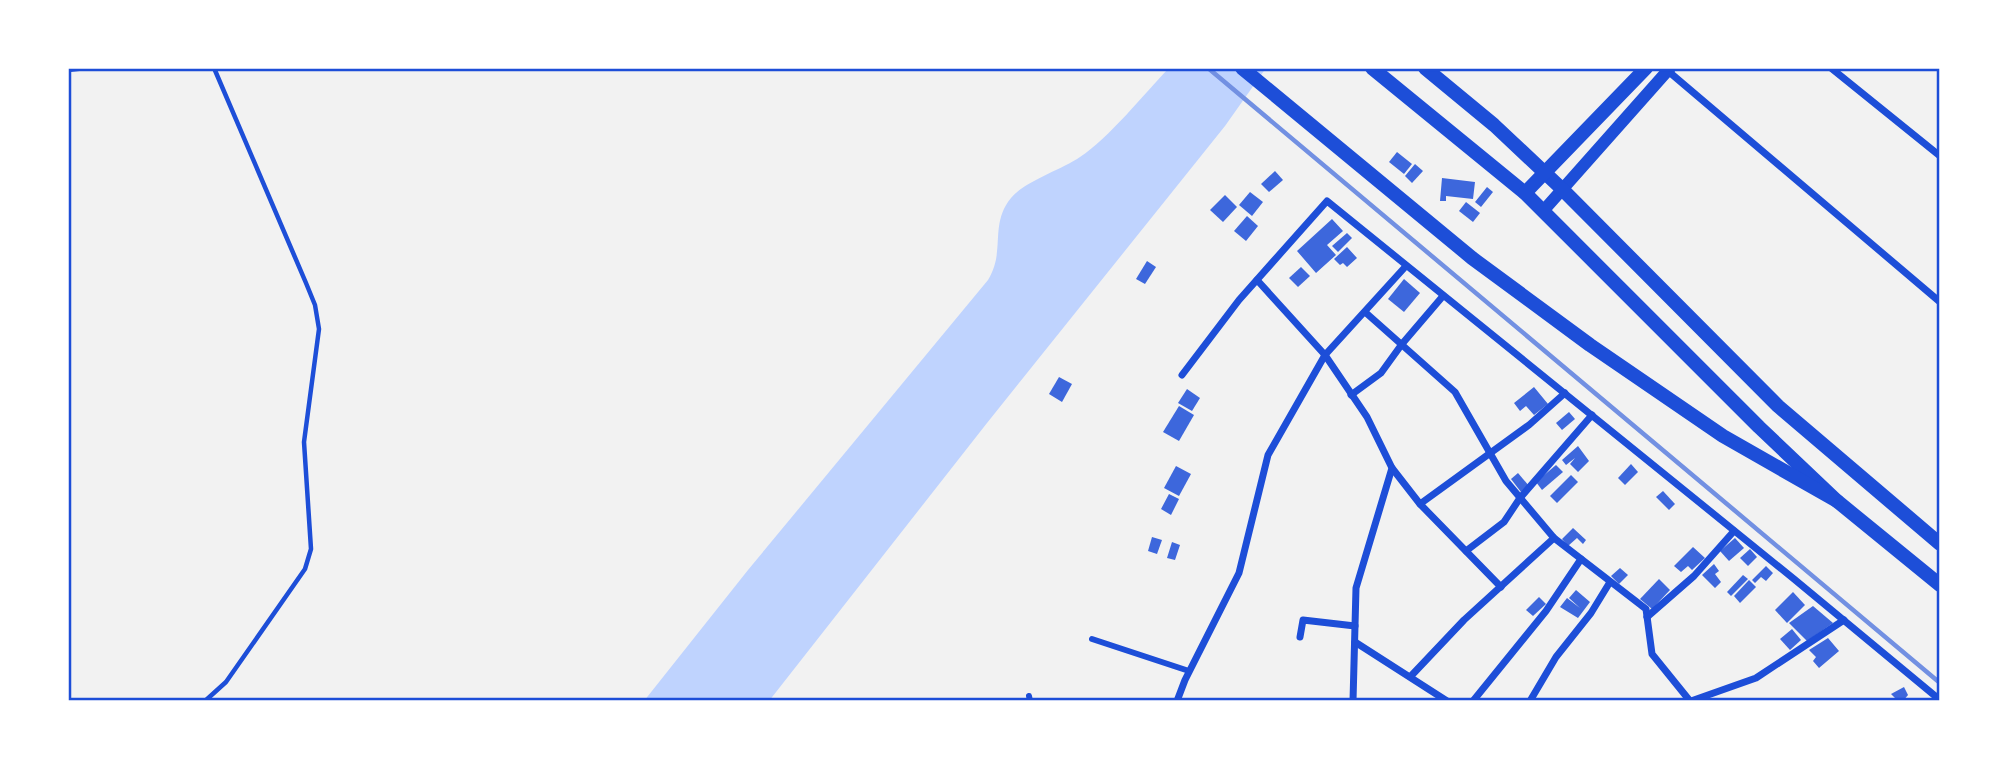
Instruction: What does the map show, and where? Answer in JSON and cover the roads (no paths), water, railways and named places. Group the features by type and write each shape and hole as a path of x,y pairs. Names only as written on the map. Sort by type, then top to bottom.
{"highway":[{"path":"1241,68 1472,258 1590,345 1723,436 1837,501"},
{"path":"1372,68 1544,210 1759,427 1837,501 1940,585"},
{"path":"1425,68 1494,125 1562,189 1778,406 1940,544"},
{"path":"1525,193 1646,68"}],"main road":[{"path":"1544,210 1669,69"}],"street":[{"path":"1831,68 1940,156"},
{"path":"1669,69 1940,302"},
{"path":"1182,375 1257,280 1327,201 1940,700"},
{"path":"1177,701 1189,671 1239,573 1268,455 1325,355 1406,266"},
{"path":"1257,280 1325,355 1367,417 1392,468 1420,504 1501,587"},
{"path":"1351,395 1381,373 1443,296"},
{"path":"1365,312 1455,391 1506,481 1554,538 1646,609 1652,654 1690,701 1756,678 1844,620"},
{"path":"1420,504 1529,425 1565,393"},
{"path":"1466,551 1504,522 1520,498 1592,415"},
{"path":"1353,701 1356,587 1392,468"},
{"path":"1647,617 1694,576 1734,531"},
{"path":"1411,676 1464,620 1554,538"},
{"path":"1473,701 1546,611 1581,559"},
{"path":"1530,701 1556,657 1591,613 1610,582"},
{"path":"1300,637 1303,620 1355,626"},
{"path":"1092,639 1189,671"},
{"path":"1355,642 1447,701"}],"lane":[{"path":"68,71 86,68"},
{"path":"205,701 226,682 305,569 311,549 304,442 319,329 315,305 215,68"}],"water":[{"path":"1169,68 1266,68 1225,126 769,701 644,701 748,570 988,280 996,259 1001,218 1011,198 1025,186 1091,149"}],"railway":[{"path":"1208,68 1940,683"}]}
